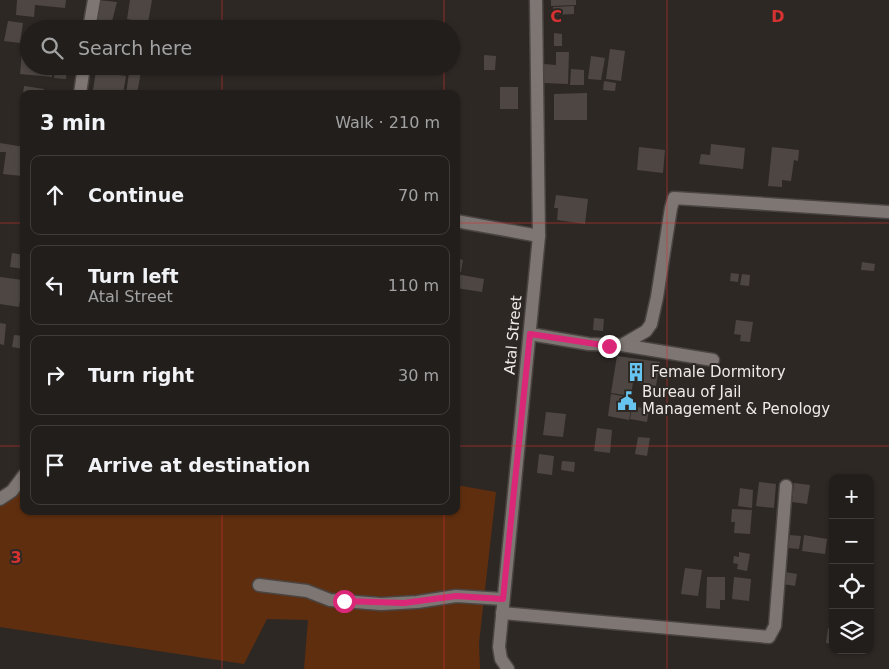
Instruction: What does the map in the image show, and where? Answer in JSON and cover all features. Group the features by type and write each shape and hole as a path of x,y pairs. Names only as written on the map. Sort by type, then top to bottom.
{"street":[{"path":"91,20 94,0"},
{"name":"Atal Street","path":"508,669 501,659 499,648 539,236 536,0"},
{"path":"81,90 83,75"},
{"path":"622,345 646,331 651,324 674,198 889,212"},
{"path":"460,222 539,236"},
{"path":"530,334 589,344 622,345 713,360"},
{"path":"0,499 12,490 20,480"},
{"path":"502,613 769,637 776,626 786,486"},
{"path":"258,585 307,591 330,600 381,604 417,602 456,596 503,599"}],"shaded area":[{"path":"460,486 496,492 479,643 480,669 304,669 308,620 267,619 244,664 0,627 0,505 20,491 20,515 460,515"}],"building":[{"path":"17,0 66,0 65,8 35,5 34,17 16,15"},
{"path":"98,0 117,2 112,20 95,20"},
{"path":"130,0 152,0 149,20 127,19"},
{"path":"551,0 576,0 576,5 551,6"},
{"path":"574,6 574,14 554,15 553,7"},
{"path":"8,21 20,23 20,43 4,41"},
{"path":"554,33 562,34 562,46 554,46"},
{"path":"610,49 625,51 621,81 606,79"},
{"path":"556,52 569,52 568,84 544,83 544,64 556,65"},
{"path":"484,55 496,56 495,70 484,70"},
{"path":"591,56 605,58 601,80 588,79"},
{"path":"571,69 584,70 584,85 570,85"},
{"path":"31,75 52,75 52,77"},
{"path":"54,75 66,75 66,79 54,78"},
{"path":"95,75 126,76 124,90 93,90"},
{"path":"129,75 140,75 138,90 127,90"},
{"path":"604,81 616,83 615,91 603,90"},
{"path":"24,86 44,89 44,90 24,90"},
{"path":"500,87 518,87 518,109 500,109"},
{"path":"587,93 587,120 554,120 554,94"},
{"path":"0,143 20,146 20,176 3,174 6,152 0,152"},
{"path":"711,144 745,148 743,169 699,164 701,154 710,155"},
{"path":"639,147 665,150 663,173 637,170"},
{"path":"772,147 799,150 798,161 794,160 791,181 782,180 782,187 768,186"},
{"path":"556,195 588,199 585,224 557,220 558,208 554,208"},
{"path":"12,253 20,254 20,268 10,267"},
{"path":"460,259 463,260 460,272"},
{"path":"862,262 875,264 874,271 861,270"},
{"path":"731,273 739,274 738,282 730,281"},
{"path":"742,274 750,275 749,286 740,285"},
{"path":"460,275 484,279 482,292 460,289"},
{"path":"0,277 20,280 19,307 0,304"},
{"path":"594,318 604,319 603,331 593,330"},
{"path":"736,320 753,322 750,342 740,341 741,335 734,334"},
{"path":"0,323 6,324 4,345 0,344"},
{"path":"14,335 20,336 20,348 12,347"},
{"name":"Female Dormitory","path":"617,356 660,362 656,386 633,382 631,396 611,393"},
{"path":"611,394 633,398 629,420 608,416"},
{"path":"632,406 649,409 647,422 630,419"},
{"path":"546,412 566,414 563,437 543,435"},
{"path":"597,428 612,430 610,453 594,451"},
{"path":"638,437 650,438 647,456 635,454"},
{"path":"539,454 554,456 552,475 537,473"},
{"path":"562,461 575,462 574,472 561,470"},
{"path":"759,482 776,484 774,508 756,506"},
{"path":"794,483 810,485 807,504 792,502"},
{"path":"740,488 753,490 752,508 738,506"},
{"path":"732,509 752,510 750,534 734,533 735,522 731,522"},
{"path":"790,535 801,536 799,549 788,548"},
{"path":"804,535 827,539 825,554 802,551"},
{"path":"739,552 750,554 747,571 737,569 738,564 733,563 734,556 739,557"},
{"path":"685,568 702,570 698,596 681,594"},
{"path":"785,572 797,574 795,586 783,584"},
{"path":"707,577 725,577 725,600 720,600 720,609 706,608"},
{"path":"734,577 751,579 749,601 732,599"},
{"path":"828,628 829,628 829,644 826,643"}],"place":[{"name":"Female Dormitory","path":"636,372"},
{"name":"Bureau of Jail Management & Penology","path":"627,401"}],"route":[{"path":"344,601 381,604 404,603 456,596 503,599 530,334 609,346"}]}
